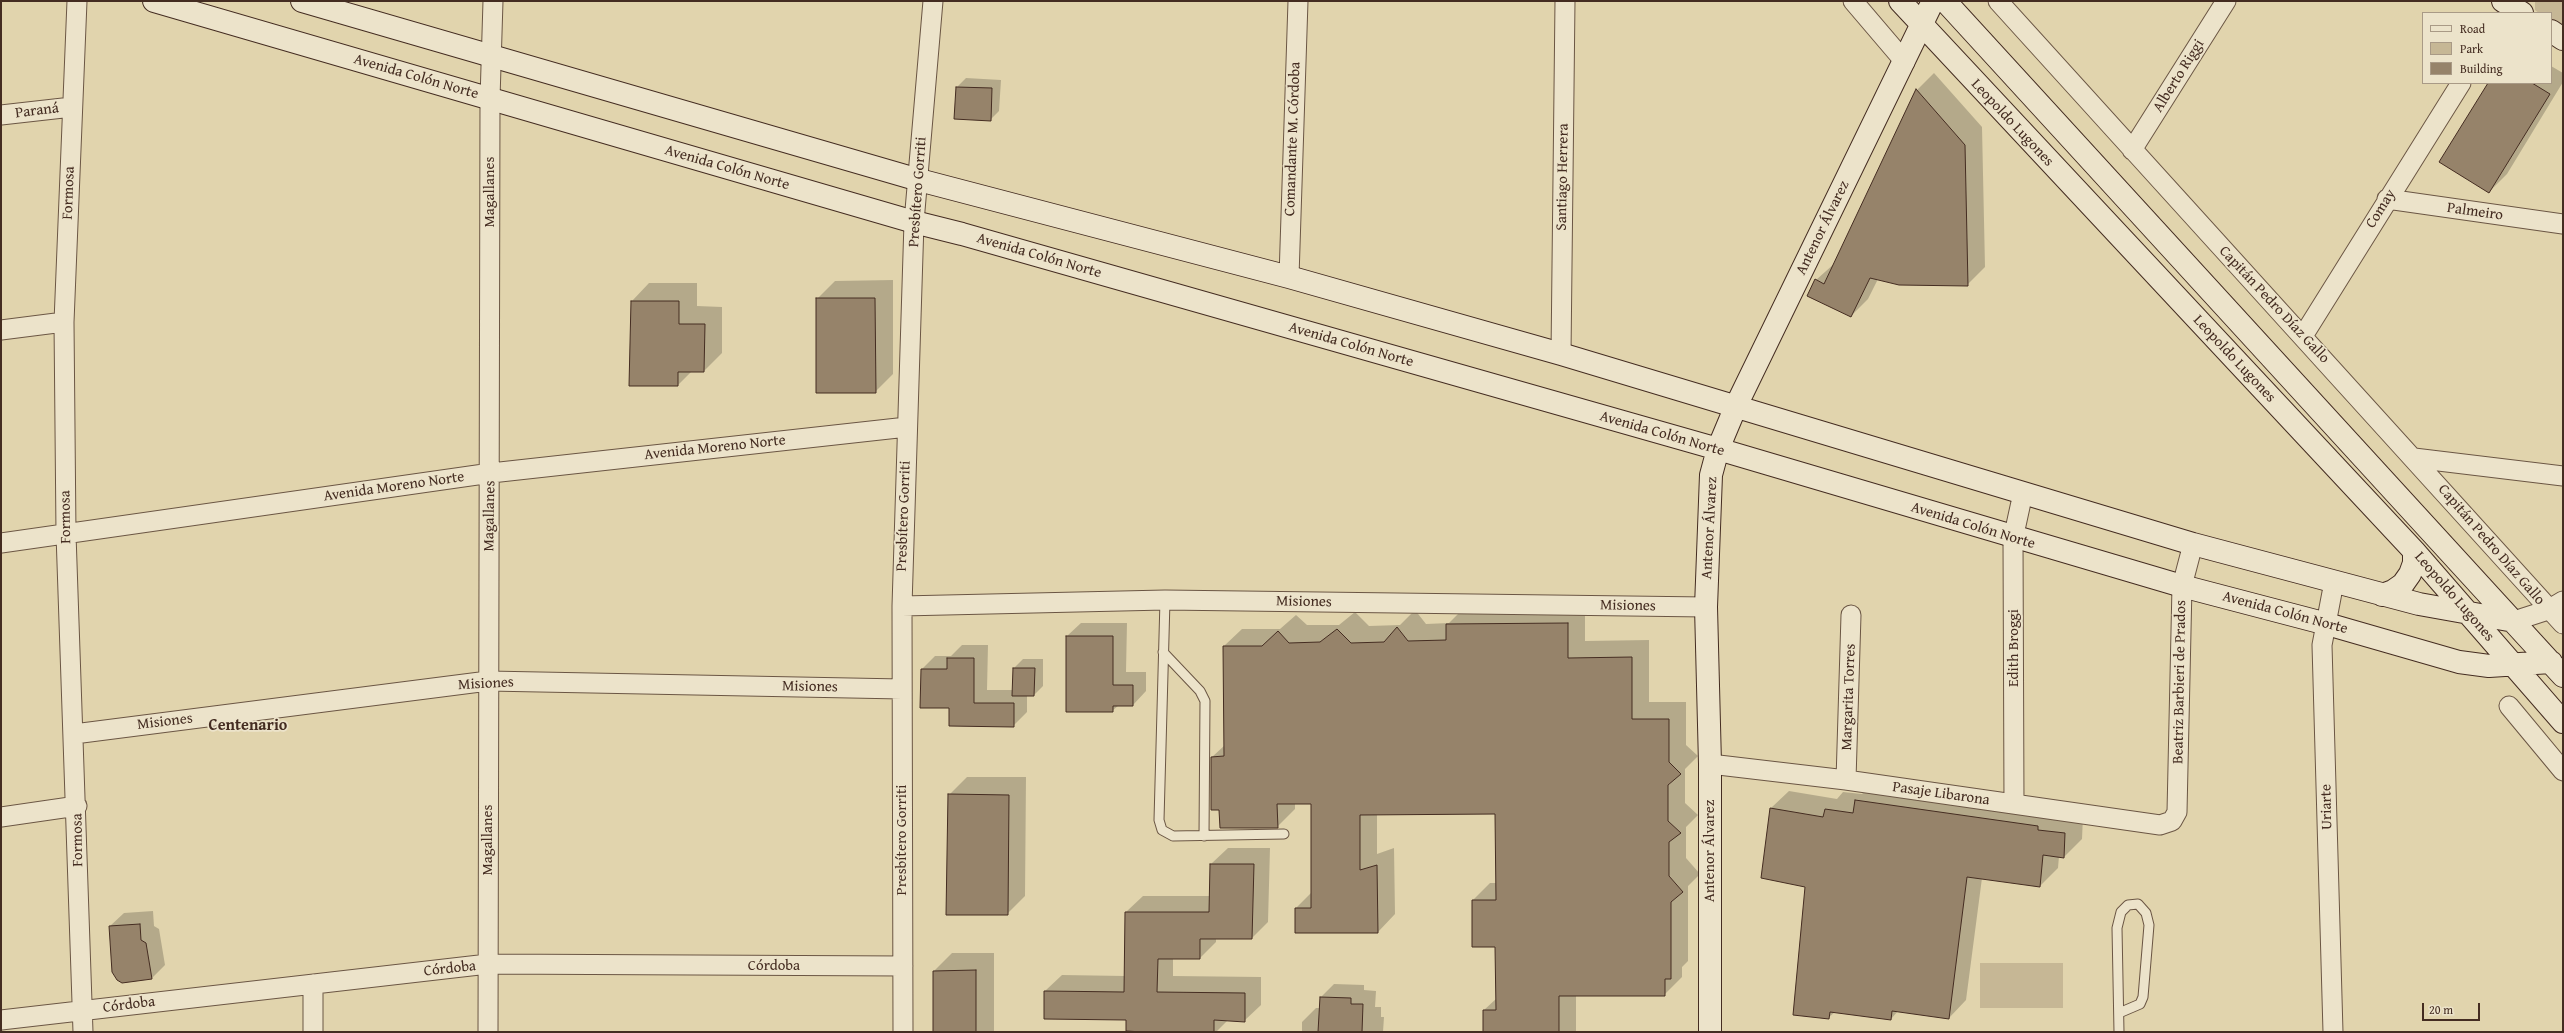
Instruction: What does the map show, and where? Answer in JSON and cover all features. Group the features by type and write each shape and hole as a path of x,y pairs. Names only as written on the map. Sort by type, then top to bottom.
{"main road":[{"name":"Avenida Colón Norte","path":"154,1 914,222 962,234 1718,449 2013,538 2182,586 2327,624 2459,662 2489,666 2559,665"},
{"path":"302,1 919,180 1289,277 1561,354 2194,544 2382,595 2514,621"},
{"name":"Leopoldo Lugones","path":"1900,1 2414,551 2563,722"},
{"name":"Antenor Álvarez","path":"1710,1032 1710,764 1706,607 1711,475 1718,449 1736,406 1905,62 1933,1"},
{"name":"Leopoldo Lugones","path":"1945,1 2514,621 2559,665"},
{"path":"2552,32 2563,39"},
{"path":"2382,595 2394,591 2403,584 2410,574 2414,563 2414,551"}],"street":[{"name":"Formosa","path":"76,1 64,322 66,534 77,806 83,1032"},
{"name":"Magallanes","path":"488,1032 488,681 491,474 490,99 493,1"},
{"name":"Presbítero Gorriti","path":"903,1032 902,606 907,427 914,222 919,180 933,1"},
{"name":"Comandante M. Córdoba","path":"1289,277 1298,1"},
{"name":"Santiago Herrera","path":"1561,354 1565,1"},
{"path":"1853,1 1905,62"},
{"name":"Capitán Pedro Díaz Gallo","path":"1998,1 2132,150 2414,458 2556,605"},
{"name":"Alberto Riggi","path":"2132,150 2226,1"},
{"name":"Comay","path":"2303,336 2387,199 2460,84"},
{"name":"Paraná","path":"1,115 72,107"},
{"name":"Palmeiro","path":"2387,199 2563,224"},
{"path":"1,330 64,322"},
{"name":"Avenida Moreno Norte","path":"1,543 491,474 907,427"},
{"path":"2414,458 2563,476"},
{"name":"Edith Broggi","path":"2014,804 2013,538 2023,493"},
{"name":"Beatriz Barbieri de Prados","path":"2172,821 2177,812 2182,586 2194,544"},
{"name":"Uriarte","path":"2333,1032 2322,645 2334,582"},
{"name":"Misiones","path":"902,606 1165,600 1706,607"},
{"path":"2514,621 2556,605 2563,624"},
{"name":"Margarita Torres","path":"1846,780 1851,615"},
{"name":"Misiones","path":"74,734 488,681 902,689"},
{"path":"2509,706 2563,772"},
{"name":"Pasaje Libarona","path":"1710,764 1846,780 2160,824 2172,821"},
{"path":"1,817 77,806"},
{"name":"Córdoba","path":"1,1020 488,964 903,966"},
{"path":"313,984 313,1032"}],"lane":[{"path":"1165,600 1159,820 1162,830 1174,836 1284,834"},
{"path":"1163,652 1200,691 1205,701 1204,836"},
{"path":"2119,1013 2140,1004 2143,997 2149,925 2146,913 2138,904 2128,905 2121,912 2117,928 2119,1032"}],"green space":[{"path":"2535,1 2563,2 2563,28 2552,22 2552,12 2538,12 2535,10"},
{"path":"1980,963 2063,963 2063,1008 1980,1008"}],"building":[{"path":"2487,84 2534,84 2550,94 2489,193 2439,162"},
{"path":"956,87 992,88 991,121 954,119"},
{"path":"1916,89 1965,145 1968,286 1899,285 1870,278 1851,317 1807,296 1815,279 1824,284"},
{"path":"816,298 875,298 876,393 816,393"},
{"path":"631,301 679,301 679,324 705,324 704,372 678,372 678,386 629,386"},
{"path":"1568,623 1568,658 1632,657 1632,719 1669,719 1669,762 1681,774 1668,785 1668,821 1681,833 1669,842 1669,876 1683,892 1671,902 1671,979 1665,979 1665,996 1559,996 1559,1032 1483,1032 1483,1010 1496,1010 1495,947 1472,947 1472,900 1496,900 1495,814 1360,815 1360,870 1377,865 1378,933 1295,933 1295,908 1311,908 1311,804 1277,804 1278,828 1220,828 1219,810 1211,810 1211,757 1224,756 1223,646 1262,646 1278,631 1289,643 1320,642 1337,629 1351,643 1384,642 1397,627 1408,641 1446,640 1446,624"},
{"path":"1066,636 1113,636 1113,685 1133,685 1133,706 1113,706 1113,712 1066,712"},
{"path":"947,658 974,658 974,703 1014,703 1014,727 949,726 949,708 920,708 921,669 947,669"},
{"path":"1013,668 1035,668 1034,696 1012,696"},
{"path":"948,794 1009,795 1008,915 946,915"},
{"path":"1855,800 2038,826 2038,830 2065,833 2064,858 2043,855 2040,887 1967,877 1949,1019 1892,1011 1891,1020 1830,1012 1829,1019 1793,1015 1805,887 1761,878 1770,808 1823,817 1825,809 1853,813"},
{"path":"1210,864 1254,864 1252,939 1200,939 1200,959 1158,959 1157,992 1245,993 1245,1022 1214,1020 1214,1032 1143,1032 1126,1031 1126,1020 1044,1019 1044,991 1124,992 1125,912 1209,912"},
{"path":"140,924 141,940 146,943 152,979 122,983 117,980 112,972 109,926"},
{"path":"976,970 976,1032 933,1032 933,971"},
{"path":"1320,997 1351,998 1351,1004 1363,1004 1362,1032 1318,1032"}],"district":[{"name":"Centenario","path":"248,726"}]}
